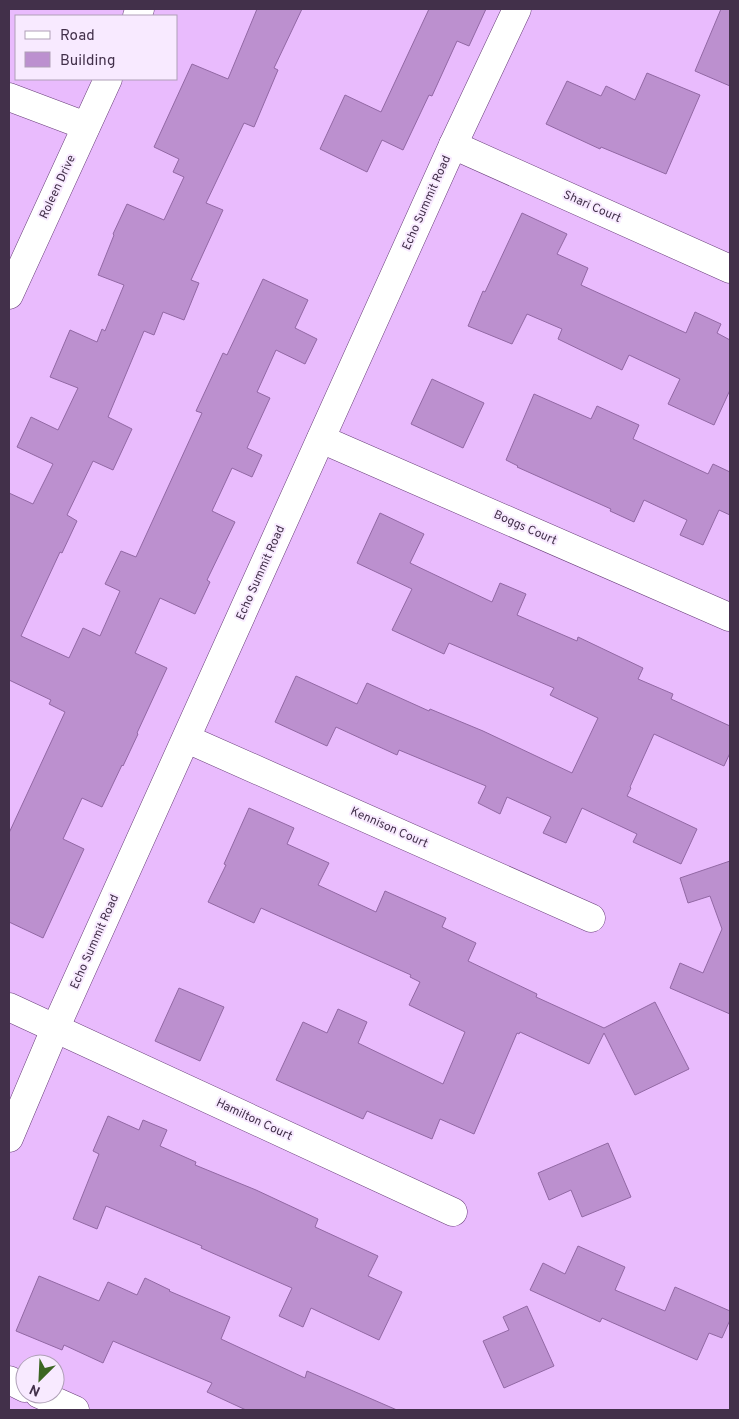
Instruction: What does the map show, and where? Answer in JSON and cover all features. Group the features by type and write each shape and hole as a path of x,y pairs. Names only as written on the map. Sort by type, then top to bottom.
{"street":[{"name":"Echo Summit Road","path":"9,1138 55,1029 453,145 517,9"},
{"name":"Roleen Drive","path":"9,295 108,80"},
{"path":"9,97 86,126"},
{"name":"Shari Court","path":"453,145 730,269"},
{"name":"Boggs Court","path":"322,439 729,618"},
{"name":"Kennison Court","path":"187,739 591,918"},
{"name":"Hamilton Court","path":"9,1007 453,1212"},
{"path":"62,1404 75,1410"}],"building":[{"path":"257,9 302,9 274,68 278,70 254,127 244,123 206,203 223,210 191,280 199,283 184,320 163,312 154,335 144,331 108,417 132,429 113,470 93,461 67,515 77,521 62,553 60,552 21,636 69,658 83,628 100,636 120,591 105,584 121,551 136,557 202,413 196,411 223,353 227,355 263,279 308,300 295,328 317,339 305,364 276,350 257,392 270,398 247,448 262,455 252,477 232,468 212,511 235,522 207,580 210,582 195,614 160,598 135,653 167,668 138,734 102,807 82,798 63,839 84,849 43,938 9,922 9,833 65,712 49,704 51,700 9,680 9,493 33,504 53,464 17,447 31,417 58,430 78,388 50,377 70,330 97,342 102,329 105,331 124,285 98,275 113,234 127,204 164,220 184,177 173,172 179,159 154,147 192,64 228,79"},
{"path":"429,9 486,9 469,46 457,41 432,96 429,95 403,150 382,140 367,172 320,149 345,95 381,112"},
{"path":"721,9 730,9 730,86 695,71"},
{"path":"647,73 700,95 666,174 601,147 600,149 546,124 567,81 601,96 606,86 635,100"},
{"path":"522,213 567,234 557,254 588,268 581,285 686,333 695,312 721,324 717,333 730,340 730,390 714,425 668,404 680,379 629,355 622,370 558,339 562,329 527,314 512,344 468,326 483,291 485,292"},
{"path":"432,379 484,403 463,448 411,424"},
{"path":"534,394 591,419 597,406 639,425 633,439 708,474 713,464 730,472 730,515 719,510 703,545 680,535 687,520 644,500 634,522 610,511 611,509 517,467 506,460"},
{"path":"380,513 424,534 410,563 492,602 500,583 526,594 517,615 577,641 578,637 643,668 638,679 673,694 671,699 730,726 730,753 724,766 654,734 630,787 627,796 697,829 681,864 633,842 637,834 582,808 566,843 543,833 551,817 507,797 500,814 478,803 486,786 399,750 397,755 336,727 327,746 275,722 296,676 357,704 367,683 429,711 430,709 483,731 572,773 598,718 550,695 554,688 449,643 444,654 392,630 412,589 357,563"},
{"path":"249,808 294,828 287,844 329,863 318,885 376,912 385,891 446,918 442,927 476,943 468,961 537,994 536,997 604,1028 655,1002 689,1069 635,1095 604,1033 589,1064 520,1032 519,1034 517,1033 474,1134 440,1119 432,1139 367,1111 363,1119 276,1080 303,1022 327,1033 338,1009 367,1022 358,1043 443,1084 465,1032 409,1005 420,982 410,977 411,975 261,908 254,923 208,902 226,865 224,864"},
{"path":"730,861 730,1014 670,988 680,963 703,973 722,929 710,896 688,903 680,878"},
{"path":"179,988 224,1007 200,1061 155,1041"},
{"path":"108,1116 139,1130 143,1120 167,1130 160,1146 196,1162 195,1165 256,1190 318,1219 315,1227 378,1256 368,1276 402,1292 379,1340 311,1308 303,1327 279,1316 292,1288 201,1248 202,1246 106,1206 97,1229 73,1219 99,1154 93,1151"},
{"path":"608,1143 631,1197 582,1217 571,1190 549,1200 538,1173"},
{"path":"578,1246 625,1267 615,1290 665,1311 675,1287 730,1311 730,1320 722,1338 709,1333 697,1360 602,1318 600,1322 530,1290 543,1263 565,1274"},
{"path":"39,1276 99,1301 108,1282 137,1295 145,1278 169,1291 230,1317 221,1339 305,1378 307,1371 397,1410 246,1410 207,1392 212,1383 113,1341 103,1363 64,1345 62,1350 16,1331"},
{"path":"527,1306 554,1366 504,1388 483,1341 509,1330 503,1317"}]}
